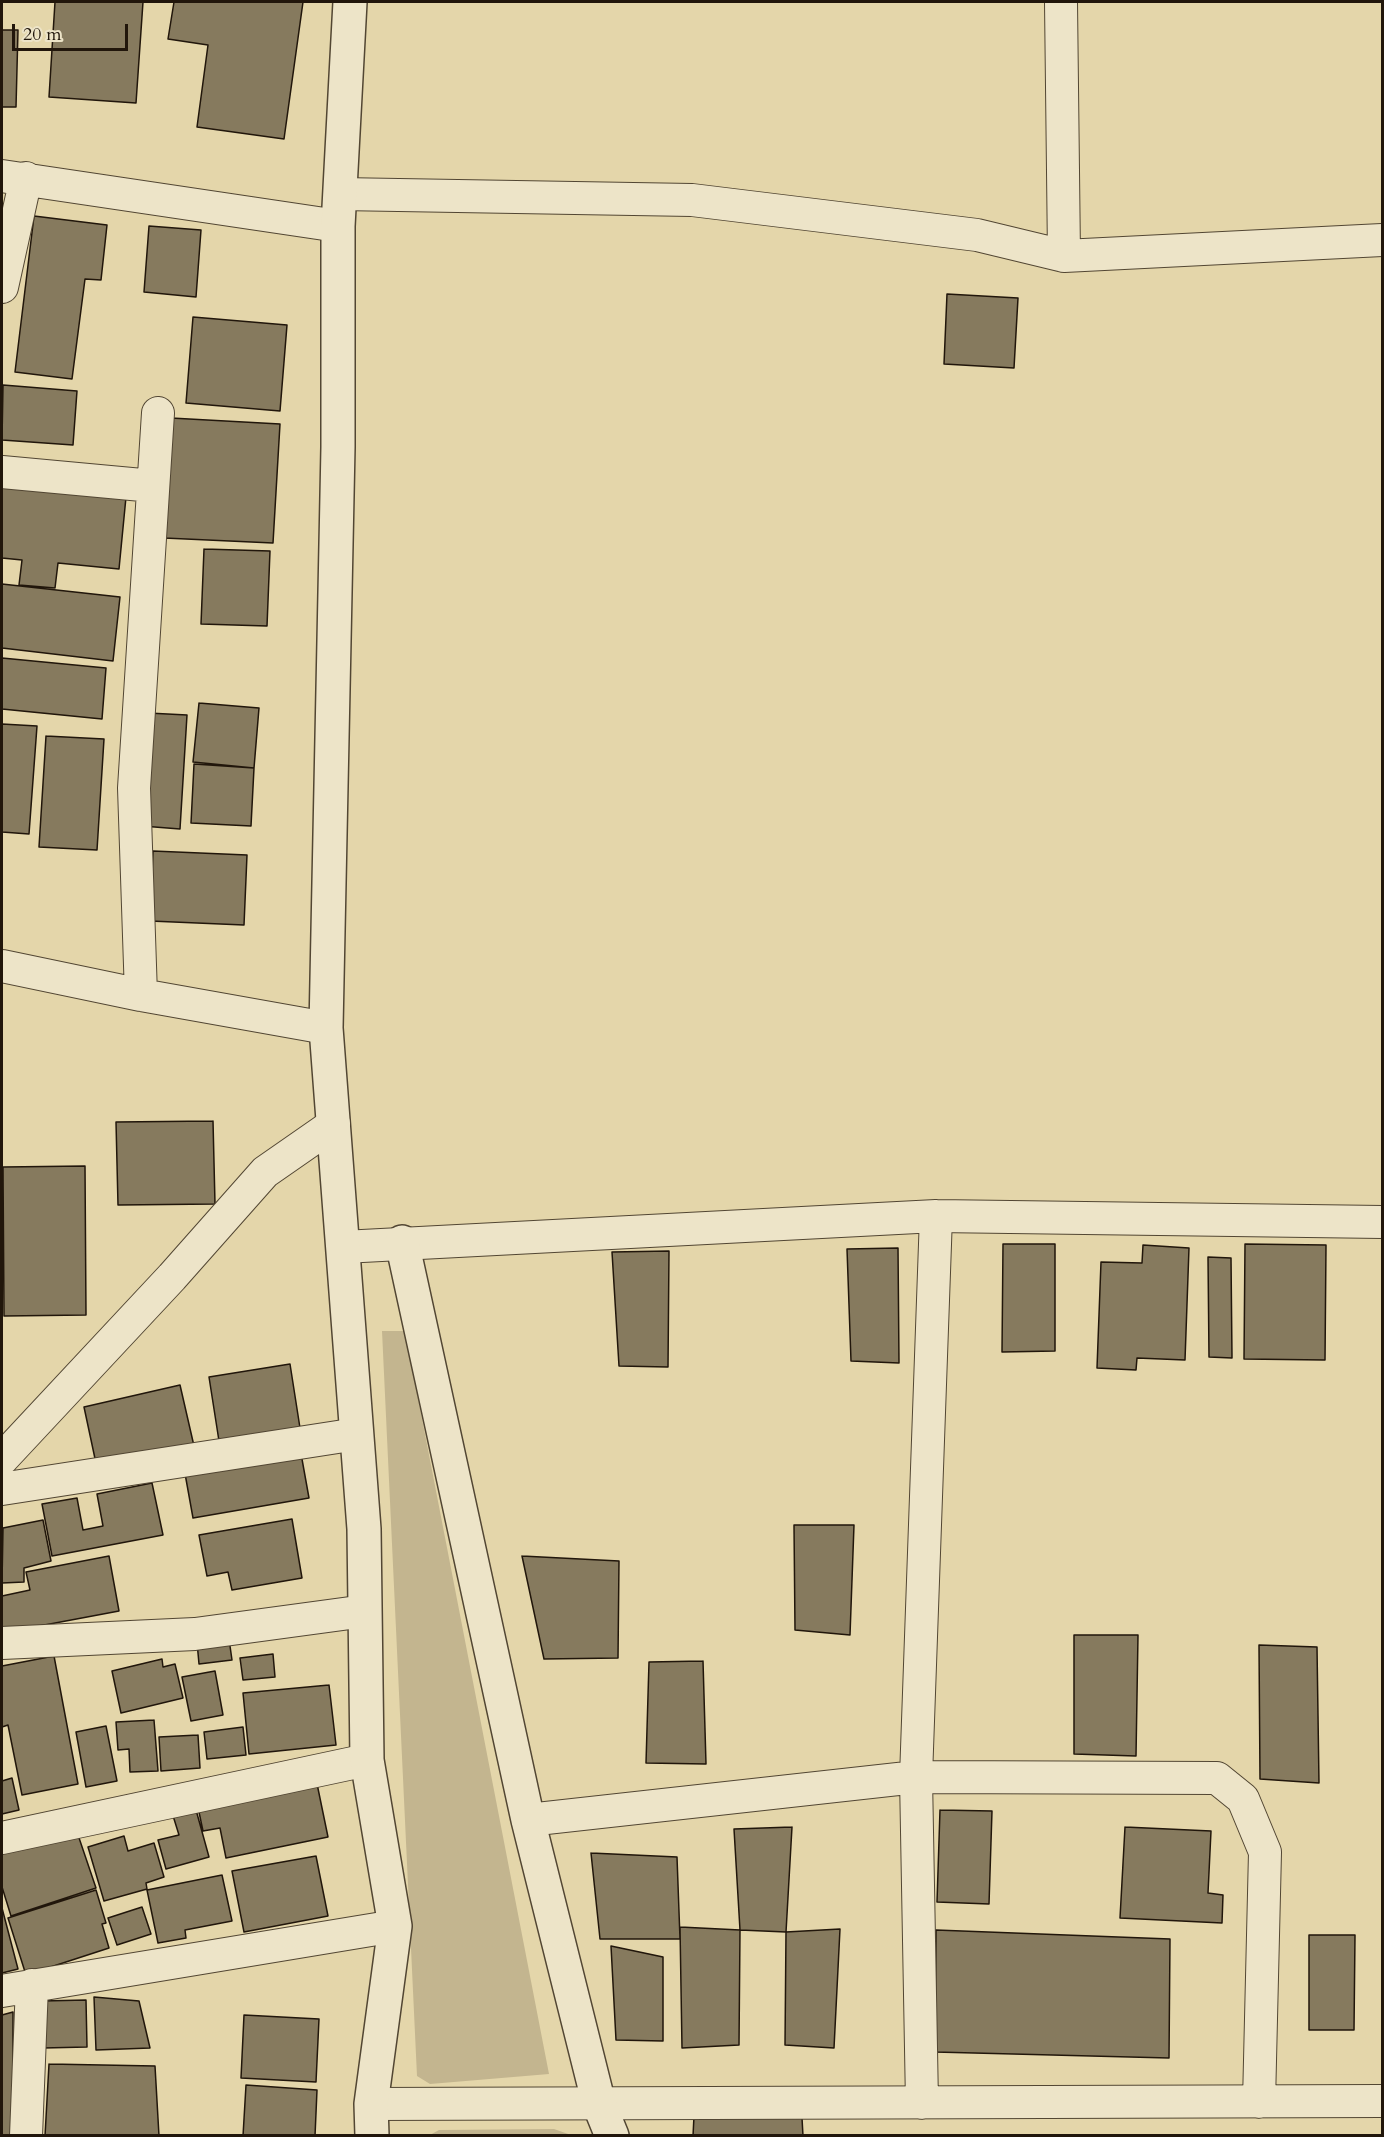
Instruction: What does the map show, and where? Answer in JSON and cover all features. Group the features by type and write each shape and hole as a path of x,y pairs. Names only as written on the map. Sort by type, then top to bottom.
{"street":[{"path":"350,2 338,226 338,459 326,1028 364,1529 367,1760 395,1926 371,2120 599,2104 1383,2101"},
{"path":"1061,2 1064,256"},
{"path":"2,287 14,177 338,226"},
{"path":"340,194 692,200 977,235 1064,256 1383,240"},
{"path":"141,995 134,788 158,413"},
{"path":"2,472 153,486"},
{"path":"2,966 141,995 326,1028"},
{"path":"2,1459 172,1277 265,1172 334,1124"},
{"path":"343,1247 402,1242 936,1216 1383,1222"},
{"path":"922,2103 916,1778 936,1216"},
{"path":"402,1242 528,1820 599,2104 612,2136"},
{"path":"2,1489 357,1434"},
{"path":"2,1643 195,1634 365,1611"},
{"path":"2,1838 367,1760"},
{"path":"528,1820 916,1778 1217,1778 1243,1799 1265,1852 1259,2102"},
{"path":"2,1992 32,1985 395,1926"},
{"path":"26,2136 32,1985"}],"shaded area":[{"path":"382,1331 405,1331 549,2074 430,2084 417,2076"},
{"path":"554,2129 571,2135 430,2135 439,2130"}],"building":[{"path":"55,2 143,2 136,103 49,97"},
{"path":"174,2 303,2 284,139 197,127 208,45 168,39"},
{"path":"2,30 18,30 16,107 2,107"},
{"path":"34,216 107,225 101,280 85,279 72,379 15,372"},
{"path":"149,226 201,230 196,297 144,292"},
{"path":"947,294 1018,298 1014,368 944,364"},
{"path":"193,317 287,325 280,411 186,403"},
{"path":"3,385 77,391 73,445 2,440"},
{"path":"171,418 280,424 273,543 164,538"},
{"path":"2,485 126,497 119,569 58,563 55,588 19,585 22,560 2,558"},
{"path":"204,549 270,551 267,626 201,624"},
{"path":"2,584 120,597 113,661 2,648"},
{"path":"2,658 106,668 102,719 2,709"},
{"path":"199,703 259,708 254,768 193,762"},
{"path":"148,713 187,715 180,829 142,826"},
{"path":"2,724 37,726 29,834 2,832"},
{"path":"46,736 104,739 97,850 39,847"},
{"path":"194,764 254,768 251,826 191,823"},
{"path":"153,851 247,855 244,925 150,921"},
{"path":"213,1121 215,1204 118,1205 116,1122"},
{"path":"85,1166 86,1315 4,1316 3,1167"},
{"path":"1003,1244 1055,1244 1055,1351 1002,1352"},
{"path":"1245,1244 1326,1245 1325,1360 1244,1359"},
{"path":"1143,1245 1189,1248 1185,1360 1137,1358 1136,1370 1097,1368 1101,1262 1142,1263"},
{"path":"898,1248 899,1363 851,1361 847,1249"},
{"path":"669,1251 668,1367 619,1366 612,1252"},
{"path":"1208,1257 1231,1258 1232,1358 1209,1357"},
{"path":"290,1364 300,1428 219,1441 209,1377"},
{"path":"180,1385 194,1446 97,1468 84,1407"},
{"path":"300,1448 309,1498 193,1518 184,1468"},
{"path":"152,1483 163,1535 52,1556 42,1504 77,1498 83,1530 103,1526 97,1494"},
{"path":"292,1519 302,1578 232,1590 228,1572 207,1576 199,1535"},
{"path":"43,1520 51,1561 24,1568 24,1582 2,1583 3,1528"},
{"path":"794,1525 854,1525 850,1635 795,1630"},
{"path":"109,1556 119,1611 2,1633 2,1596 30,1590 26,1572"},
{"path":"522,1556 619,1561 618,1658 544,1659"},
{"path":"1074,1635 1138,1635 1136,1756 1074,1754"},
{"path":"229,1639 232,1660 199,1664 197,1642"},
{"path":"1259,1645 1317,1647 1319,1783 1260,1779"},
{"path":"273,1654 275,1677 243,1680 240,1658"},
{"path":"54,1656 78,1784 22,1795 8,1725 2,1727 2,1666"},
{"path":"162,1659 163,1667 175,1664 183,1698 121,1713 112,1671"},
{"path":"703,1661 706,1764 646,1763 649,1662"},
{"path":"215,1671 223,1715 191,1721 182,1677"},
{"path":"329,1685 336,1745 249,1754 243,1693"},
{"path":"154,1720 158,1771 130,1772 129,1749 118,1750 116,1722"},
{"path":"106,1726 117,1781 86,1787 76,1732"},
{"path":"243,1727 246,1755 207,1759 204,1732"},
{"path":"198,1735 200,1768 161,1771 159,1737"},
{"path":"315,1774 328,1837 226,1858 220,1828 203,1831 196,1798"},
{"path":"12,1778 19,1810 2,1814 2,1781"},
{"path":"193,1799 209,1857 166,1869 158,1840 179,1835 170,1806"},
{"path":"940,1810 992,1811 989,1904 937,1902"},
{"path":"792,1827 786,1932 740,1930 734,1829"},
{"path":"1125,1827 1211,1831 1208,1893 1223,1895 1222,1923 1120,1918"},
{"path":"76,1829 96,1888 11,1916 2,1887 2,1854"},
{"path":"124,1836 128,1851 154,1843 164,1877 146,1883 147,1889 104,1901 88,1847"},
{"path":"591,1853 677,1857 680,1939 600,1939"},
{"path":"316,1856 328,1916 244,1932 232,1871"},
{"path":"222,1875 232,1921 185,1930 186,1938 158,1943 147,1890"},
{"path":"96,1890 106,1923 102,1924 109,1948 26,1975 8,1918"},
{"path":"142,1907 151,1934 117,1945 108,1918"},
{"path":"2,1908 18,1969 2,1973"},
{"path":"680,1927 740,1930 739,2045 682,2048"},
{"path":"840,1929 834,2048 785,2045 786,1932"},
{"path":"936,1930 1170,1939 1169,2058 935,2052"},
{"path":"1309,1935 1355,1935 1354,2030 1309,2030"},
{"path":"611,1946 663,1957 663,2041 616,2040"},
{"path":"94,1997 139,2001 150,2048 96,2050"},
{"path":"86,2000 87,2047 43,2048 42,2001"},
{"path":"13,2012 13,2136 2,2136 2,2015"},
{"path":"244,2015 319,2019 316,2082 241,2078"},
{"path":"49,2064 155,2066 159,2136 45,2136"},
{"path":"246,2085 317,2090 315,2136 243,2136"},
{"path":"694,2116 802,2118 803,2136 693,2136"}]}
